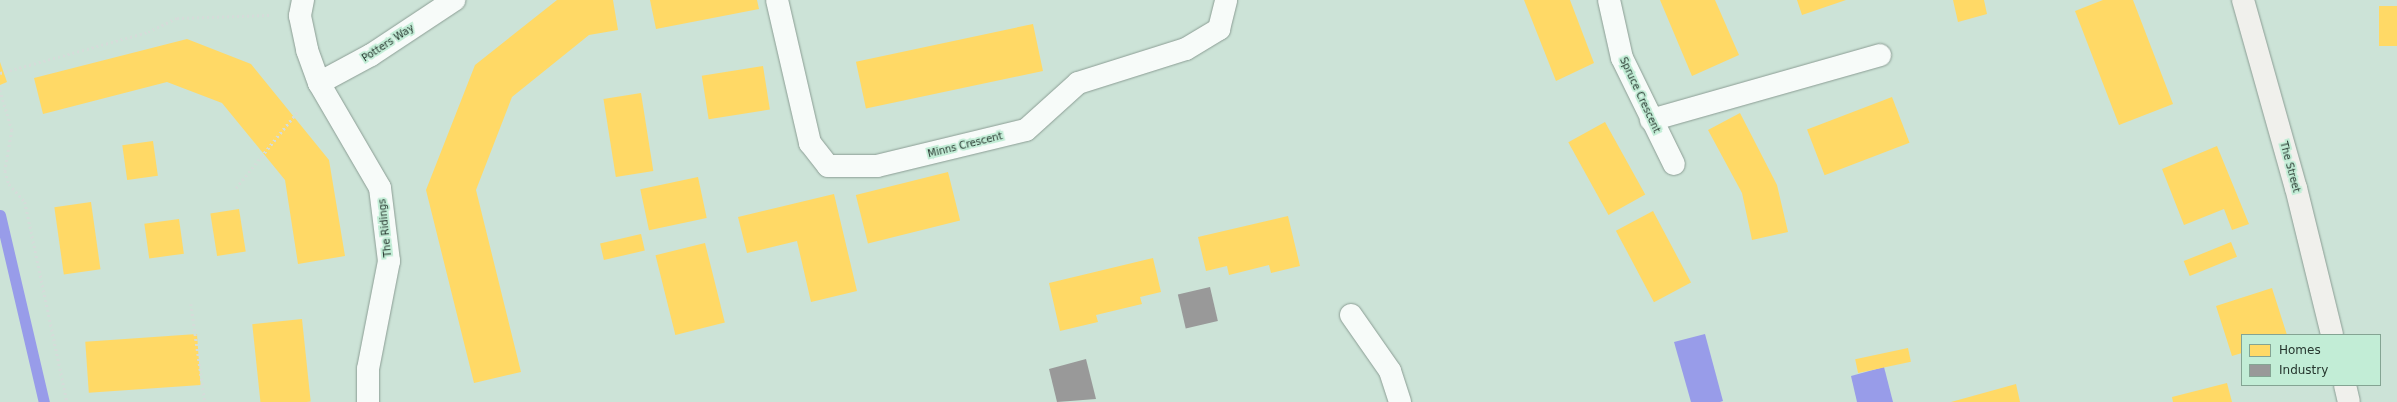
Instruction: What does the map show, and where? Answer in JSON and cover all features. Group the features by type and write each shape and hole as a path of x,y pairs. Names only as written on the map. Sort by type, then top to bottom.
{"main road":[{"name":"The Street","path":"2243,0 2296,188 2332,334"},
{"path":"2345,386 2349,402"}],"street":[{"name":"Potters Way","path":"319,83 371,55 454,0"},
{"name":"Minns Crescent","path":"777,0 810,142 828,166 877,166 1026,130 1078,83 1186,49 1219,29 1226,0"},
{"name":"Spruce Crescent","path":"1609,0 1622,58 1651,120 1674,164"},
{"name":"The Ridings","path":"301,8 307,50 319,83 380,188 389,261 368,369 368,402"},
{"path":"1651,120 1880,55"},
{"path":"1351,315 1390,371 1400,402"}],"path":[{"path":"0,73 148,32 177,18 301,8"},
{"path":"236,188 319,83"},
{"path":"0,90 12,130 5,170 9,184 24,202 67,402"},
{"path":"191,304 205,402"}],"water":[{"path":"1705,334 1723,401 1720,402 1691,402 1674,342"},
{"path":"1884,367 1893,402 1857,402 1851,376"}],"building: Homes":[{"path":"557,0 613,0 618,30 589,35 512,97 476,190 521,372 474,383 426,190 475,65"},
{"path":"650,0 757,0 759,9 656,29"},
{"path":"1524,0 1570,0 1594,63 1556,81"},
{"path":"1660,0 1715,0 1739,55 1692,76"},
{"path":"1797,0 1846,0 1802,15"},
{"path":"1953,0 1984,0 1987,14 1958,22"},
{"path":"2103,0 2133,0 2173,104 2119,125 2075,11"},
{"path":"2379,6 2397,6 2397,46 2379,46"},
{"path":"1033,24 1043,71 866,109 856,62"},
{"path":"187,39 251,64 329,160 345,256 298,264 285,180 222,103 167,82 43,114 34,78"},
{"path":"0,62 7,82 0,85"},
{"path":"763,66 770,109 709,119 702,76"},
{"path":"641,93 653,171 616,177 603,99"},
{"path":"1892,97 1910,143 1825,175 1807,130"},
{"path":"1740,113 1777,185 1788,232 1752,240 1742,193 1708,130"},
{"path":"1605,122 1645,195 1609,215 1568,142"},
{"path":"153,141 158,176 127,180 122,145"},
{"path":"2217,146 2249,224 2232,230 2224,209 2184,225 2162,169"},
{"path":"948,172 960,221 868,243 856,195"},
{"path":"698,177 707,218 649,230 640,189"},
{"path":"834,194 857,291 811,302 797,241 747,253 738,217"},
{"path":"91,202 100,269 64,274 54,207"},
{"path":"239,209 246,251 217,256 210,214"},
{"path":"1653,211 1691,283 1654,302 1616,231"},
{"path":"1288,216 1300,266 1271,273 1269,265 1229,275 1227,266 1206,271 1198,237"},
{"path":"179,219 184,254 149,259 144,224"},
{"path":"641,234 645,251 604,260 600,243"},
{"path":"2231,242 2237,257 2190,276 2184,261"},
{"path":"705,243 725,323 675,335 656,255"},
{"path":"1153,258 1161,292 1140,297 1142,304 1096,315 1098,322 1060,331 1049,283"},
{"path":"2272,288 2287,334 2241,334 2241,353 2232,356 2216,306"},
{"path":"302,319 311,402 260,402 252,324"},
{"path":"197,334 201,385 89,393 85,342"},
{"path":"1908,348 1911,362 1858,373 1855,359"},
{"path":"2227,383 2232,402 2173,402 2172,397"},
{"path":"2016,384 2020,402 1951,402"}],"building: Industry":[{"path":"1210,287 1218,321 1186,329 1178,294"},
{"path":"1086,359 1096,399 1057,402 1049,369"}],"waterway":[{"path":"0,215 44,402"}]}
